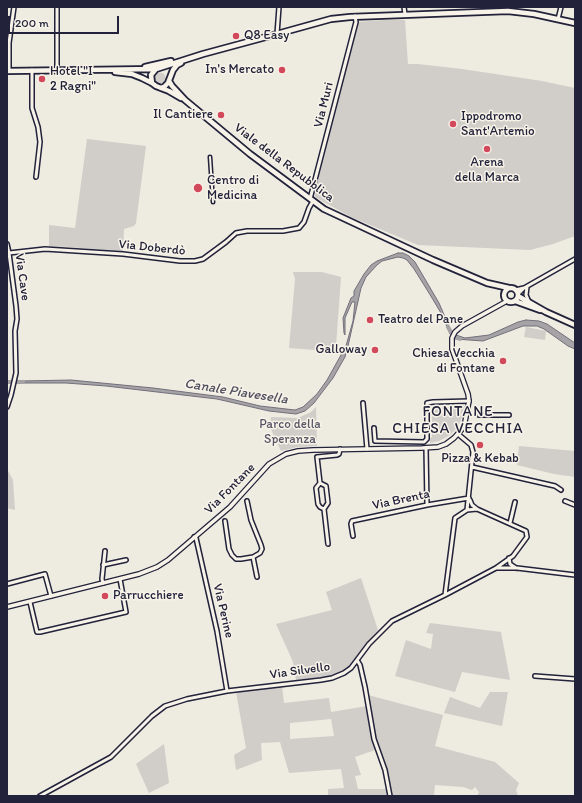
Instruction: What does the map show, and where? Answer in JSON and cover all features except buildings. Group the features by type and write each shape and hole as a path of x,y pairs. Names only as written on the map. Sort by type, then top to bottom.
{"main road":[{"path":"8,71 108,70 153,66 331,20 355,16 501,9 524,12 575,23"},
{"path":"152,83 151,75 157,69 203,54"},
{"path":"158,87 164,87 170,80 173,70 177,65 203,54"},
{"path":"122,69 157,69 167,71 172,86 185,100"},
{"path":"108,70 132,74 185,100"},
{"name":"Viale della Repubblica","path":"185,100 250,154 324,209 486,283 509,288 546,312"},
{"name":"Viale della Repubblica","path":"486,283 511,302 515,301 546,312 575,325"},
{"path":"505,297 506,290 509,288"},
{"path":"515,301 517,293"}],"street":[{"path":"8,71 9,43 14,7"},
{"path":"57,7 57,70"},
{"path":"277,34 279,7"},
{"path":"404,7 405,14"},
{"path":"558,19 561,7"},
{"name":"Via Muri","path":"312,200 356,22 355,16"},
{"path":"32,70 32,108 38,127 40,142 36,177"},
{"path":"210,157 214,202"},
{"path":"207,177 212,176"},
{"name":"Via Doberdò","path":"10,253 45,249 123,254 191,262 203,259 236,233 247,231 283,231 299,228 304,222 312,200"},
{"name":"Via Cave","path":"7,244 10,253 16,306 16,373 7,407"},
{"path":"517,293 575,259"},
{"path":"526,287 529,302"},
{"name":"Via Fontane","path":"7,608 120,579 148,571 160,565 230,507 273,460 282,456 296,451 426,448 438,447 446,444 464,427 469,402 468,394 452,349 452,338 455,332 462,326 500,303 505,297"},
{"path":"374,428 375,441 424,442 427,439 427,405 429,402 469,402"},
{"path":"364,403 367,449"},
{"path":"479,415 510,415"},
{"path":"458,434 473,449 467,510"},
{"path":"410,442 410,448"},
{"path":"426,448 427,505"},
{"path":"317,457 337,455 339,454 340,449"},
{"path":"313,450 317,457 320,483 316,488 318,504 324,509"},
{"path":"472,467 555,486 561,490"},
{"path":"320,483 326,486 328,502 324,509 328,544"},
{"path":"469,498 471,503 477,508"},
{"name":"Via Brenta","path":"352,536 352,520 469,498"},
{"path":"225,522 232,555 236,559 241,559 257,555 262,549 251,520 247,501"},
{"path":"510,523 515,502"},
{"path":"565,502 575,505"},
{"path":"445,595 455,518 467,510 477,508"},
{"name":"Via Silvello","path":"40,796 111,757 152,716 165,706 187,699 227,691 332,678 348,670 369,644 392,621 496,568 522,545 528,534 526,531 477,508"},
{"name":"Via Perine","path":"194,537 196,538 217,631 227,691"},
{"path":"103,583 105,551"},
{"path":"253,557 257,577"},
{"path":"509,558 510,564 517,568"},
{"path":"103,565 126,560"},
{"path":"496,568 517,568 575,575"},
{"path":"7,584 45,574 51,596"},
{"path":"30,602 37,632 120,614 126,612 120,579"},
{"path":"448,580 449,587 454,590"},
{"path":"357,660 360,665 365,687 374,739 385,770 390,796"},
{"path":"535,676 575,680"}],"green space":[{"name":"Ippodromo Sant'Artemio","path":"405,20 408,64 462,69 542,81 575,88 575,236 530,250 418,245 351,217 315,197 358,22"},
{"path":"158,73 162,73 164,74 164,82 158,83 155,80 155,76"},
{"path":"87,139 146,146 136,223 134,226 124,229 123,252 49,246 49,225 75,228"},
{"path":"293,272 322,272 341,277 336,346 328,351 289,348 295,279"},
{"path":"526,327 546,331 545,340 524,337"},
{"path":"460,405 465,406 457,428 450,435 439,441 430,443 430,438 432,437 432,407 459,407"},
{"name":"Parco della Speranza","path":"316,407 317,446 297,447 281,451 270,427 271,417 298,418 311,412"},
{"path":"519,446 575,451 575,477 554,474 517,465"},
{"path":"7,469 13,480 15,510 7,508"},
{"path":"361,578 378,630 348,668 329,676 296,680 293,662 276,624 332,610 326,592"},
{"path":"430,623 501,632 510,680 462,672 455,692 395,676 406,640 431,649 433,634 426,633"},
{"path":"282,686 284,703 329,698 331,712 367,706 370,729 375,748 378,747 368,695 443,715 435,746 495,762 519,783 516,790 518,796 477,796 479,792 475,787 472,790 463,787 435,785 434,796 328,796 328,789 344,788 341,769 289,773 280,742 261,743 262,760 236,770 234,755 246,748 236,692","holes":["331,719 334,736 290,739 290,723","378,749 386,769 389,789 358,789 355,776 361,775 355,757"]},
{"path":"490,692 508,692 502,726 444,713 450,697 480,708"},
{"path":"164,744 169,783 149,793 136,764"}],"shaded area":[{"path":"398,253 403,253 409,256 415,262 439,303 451,331 450,334 441,313 407,260 398,257 382,261 366,277 361,288 345,357 333,378 314,403 305,411 296,414 269,411 217,399 106,386 66,383 18,383 18,381 71,380 223,397 260,406 295,410 303,407 317,394 327,380 346,346 353,321 355,302 352,302 345,318 345,335 343,318 351,298 354,296 354,291 364,274 371,265 377,261"},
{"path":"526,320 539,321 547,324 575,343 575,349 537,326 523,326 483,341 455,339 456,335 465,338 489,335"}],"waterway":[{"name":"Canale Piavesella","path":"448,327 453,336 460,339"},
{"name":"Canale Piavesella","path":"7,382 23,382"}],"place":[{"name":"Q8 Easy","path":"236,36"},
{"name":"In's Mercato","path":"282,70"},
{"name":"Hotel \"I 2 Ragni\"","path":"42,79"},
{"name":"Il Cantiere","path":"221,115"},
{"name":"Ippodromo Sant'Artemio","path":"453,124"},
{"name":"Arena della Marca","path":"487,149"},
{"name":"Centro di Medicina","path":"198,188"},
{"name":"Teatro del Pane","path":"370,320"},
{"name":"Galloway","path":"375,350"},
{"name":"Chiesa Vecchia di Fontane","path":"503,361"},
{"name":"Pizza & Kebab","path":"480,445"},
{"name":"Parrucchiere","path":"105,596"}],"district":[{"name":"FONTANE CHIESA VECCHIA","path":"458,420"}]}
